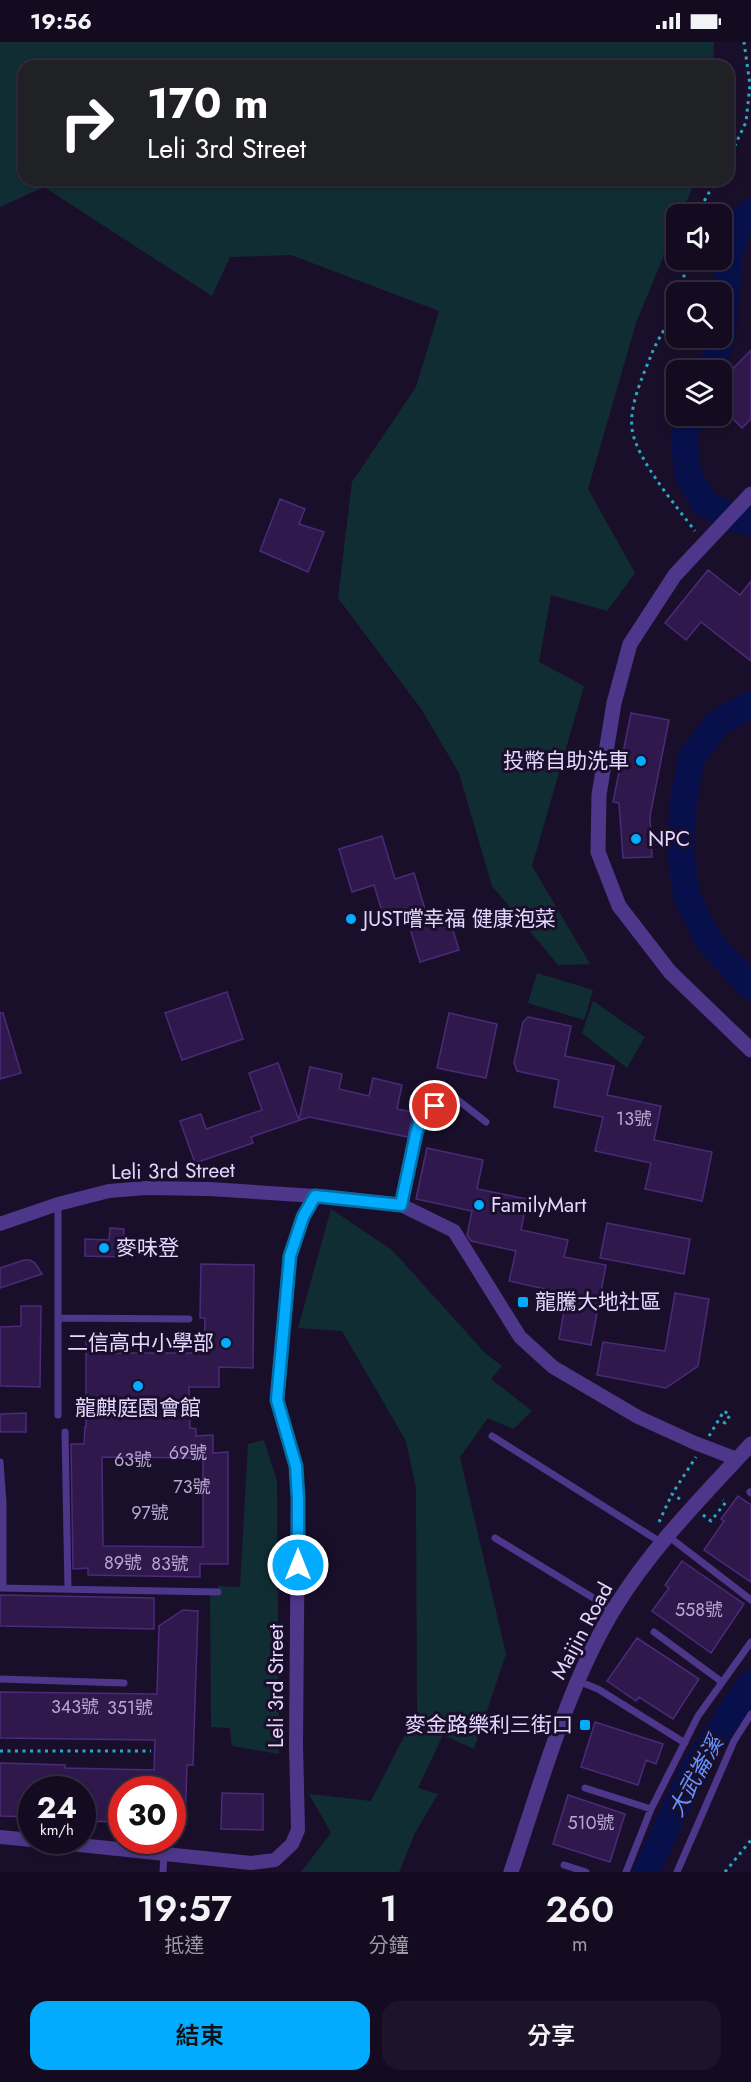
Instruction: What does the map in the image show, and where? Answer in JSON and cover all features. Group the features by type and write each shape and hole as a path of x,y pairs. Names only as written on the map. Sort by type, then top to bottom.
{"street":[{"path":"751,494 675,575 630,644 614,703 599,795 598,852 620,906 662,963 751,1050"},
{"name":"Leli 3rd Street","path":"0,1224 58,1204 109,1191 146,1188 209,1189 315,1196 401,1205 454,1231 520,1337 553,1367 638,1417 737,1459"},
{"name":"Leli 3rd Street","path":"164,1854 251,1863 275,1860 292,1844 297,1830 298,1498 296,1466 277,1400 290,1256 303,1217 315,1196"},
{"name":"Maijin Road","path":"511,1872 578,1681 613,1610 665,1540 751,1444"},
{"name":"Leli 3rd Street","path":"0,1837 18,1839"}],"lane":[{"path":"401,1205 422,1116 449,1093 486,1122"},
{"path":"58,1204 58,1415"},
{"path":"58,1318 189,1319"},
{"path":"65,1432 68,1589"},
{"path":"492,1436 665,1540 751,1600"},
{"path":"0,1462 1,1588 218,1592"},
{"path":"495,1538 613,1610"},
{"path":"654,1632 722,1683"},
{"path":"626,1872 651,1809 699,1716 751,1641"},
{"path":"0,1679 124,1683"},
{"path":"578,1681 598,1689 685,1743"},
{"path":"676,1872 734,1740 751,1714"},
{"path":"585,1788 651,1809"},
{"path":"163,1872 164,1854"},
{"path":"564,1865 586,1872"}],"path":[{"path":"734,147 746,122 750,85 744,42"},
{"path":"704,204 714,186"},
{"path":"666,327 652,352 635,401 632,430 645,462 707,541"},
{"path":"708,1436 724,1411 730,1415 726,1424 720,1420"},
{"path":"659,1522 672,1494 696,1455"},
{"path":"672,1494 682,1501"},
{"path":"702,1514 711,1521 726,1502 723,1500"},
{"path":"0,1750 152,1751"},
{"path":"725,1872 751,1840"}],"green space":[{"path":"0,42 714,42 713,60 18,60 18,186 693,186 685,204 666,204 666,250 636,323 588,489 635,573 607,611 551,595 539,662 584,686 532,866 590,964 558,965 492,886 459,773 422,710 338,598 352,482 416,387 439,311 291,255 230,257 212,296 44,187 0,207"},
{"path":"537,973 593,990 584,1020 528,1003"},
{"path":"593,1001 645,1037 627,1068 582,1033"},
{"path":"331,1209 392,1250 486,1354 502,1366 491,1379 532,1411 513,1429 488,1418 460,1457 506,1654 474,1749 443,1735 418,1788 438,1794 415,1833 399,1872 301,1872 331,1833 309,1794 371,1801 417,1711 416,1488 406,1441 342,1331 298,1328"},
{"path":"264,1440 277,1481 279,1754 232,1746 230,1728 211,1727 210,1592 217,1592 218,1586 240,1587 248,1444"}],"building":[{"path":"751,350 751,419 742,428 732,418 732,370"},
{"path":"280,499 305,509 299,524 324,532 308,572 260,551"},
{"path":"708,570 740,595 751,581 751,661 701,622 686,640 665,623"},
{"name":"投幣自助洗車","path":"631,713 669,720 650,816 652,857 623,858 619,803 613,802"},
{"path":"382,836 395,879 414,873 427,916 447,910 459,950 420,962 408,922 387,928 374,885 352,892 339,849"},
{"path":"227,992 243,1039 182,1060 165,1013"},
{"path":"0,1013 3,1013 21,1073 0,1079"},
{"path":"449,1013 497,1024 486,1078 437,1068"},
{"path":"528,1017 571,1026 565,1056 614,1066 607,1095 661,1106 654,1140 712,1152 702,1201 645,1189 651,1163 595,1151 603,1117 554,1107 559,1080 517,1071 514,1063 523,1022"},
{"path":"278,1063 299,1120 310,1067 342,1074 339,1089 369,1096 373,1078 402,1085 397,1109 413,1112 408,1137 309,1117 251,1137 253,1143 195,1163 180,1121 201,1114 206,1129 262,1110 249,1073"},
{"path":"427,1148 483,1160 477,1189 527,1199 521,1230 568,1240 564,1257 606,1265 591,1345 559,1339 567,1294 509,1281 516,1251 471,1241 467,1235 472,1211 416,1199"},
{"path":"607,1223 690,1239 684,1274 600,1258"},
{"name":"麥味登","path":"110,1228 124,1229 123,1257 85,1256 85,1239 109,1240"},
{"path":"24,1260 35,1263 42,1274 0,1288 0,1268"},
{"path":"201,1264 254,1265 253,1368 219,1367 219,1387 189,1387 190,1428 196,1429 196,1436 213,1435 213,1453 228,1452 228,1564 200,1564 200,1577 88,1575 88,1568 73,1569 71,1444 84,1444 86,1341 104,1341 104,1353 204,1353 205,1318 200,1318","holes":["102,1457 203,1458 203,1547 103,1546"]},
{"path":"675,1293 709,1299 698,1366 666,1388 597,1375 603,1342 665,1351"},
{"path":"21,1306 41,1306 40,1387 0,1386 0,1327 21,1326"},
{"path":"26,1413 26,1432 0,1432 0,1414"},
{"path":"738,1496 751,1505 751,1582 704,1550 724,1521 721,1519"},
{"path":"682,1561 744,1604 711,1653 652,1611 669,1588 665,1585"},
{"path":"0,1595 154,1598 154,1629 0,1626"},
{"path":"183,1610 198,1611 193,1765 187,1765 186,1794 186,1776 108,1776 108,1822 96,1821 96,1776 18,1776 18,1817 0,1816 0,1763 65,1765 65,1768 154,1770 155,1740 0,1738 0,1692 157,1694 159,1626"},
{"path":"637,1638 699,1679 673,1719 639,1697 636,1701 607,1681"},
{"path":"595,1722 663,1744 656,1764 646,1760 638,1785 581,1767"},
{"path":"222,1793 263,1794 263,1830 221,1829"},
{"path":"568,1795 625,1814 610,1862 553,1844"}],"waterway":[{"name":"大武崙溪","path":"727,282 730,250 739,226 751,212"},
{"name":"大武崙溪","path":"714,360 718,348"},
{"name":"大武崙溪","path":"688,426 684,440 688,474 704,503 738,520 751,522"},
{"name":"大武崙溪","path":"751,704 717,724 691,758 683,804 680,849 687,897 708,940 751,987"},
{"name":"大武崙溪","path":"646,1872 696,1765 751,1683"}],"place":[{"name":"投幣自助洗車","path":"641,761"},
{"name":"NPC","path":"636,839"},
{"name":"JUST嚐幸福 健康泡菜","path":"351,919"},
{"name":"FamilyMart","path":"479,1205"},
{"name":"麥味登","path":"104,1248"},
{"name":"龍騰大地社區","path":"523,1302"},
{"name":"二信高中小學部","path":"226,1343"},
{"name":"龍麒庭園會館","path":"138,1386"},
{"name":"麥金路樂利三街口","path":"585,1725"}],"route":[{"path":"298,1565 296,1466 277,1400 290,1256 303,1217 315,1196 401,1205 422,1116 435,1106"}]}
